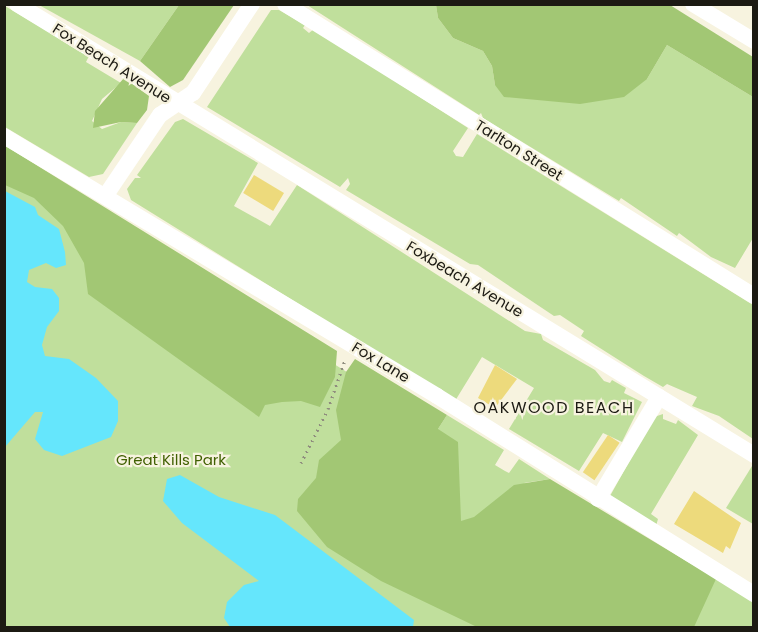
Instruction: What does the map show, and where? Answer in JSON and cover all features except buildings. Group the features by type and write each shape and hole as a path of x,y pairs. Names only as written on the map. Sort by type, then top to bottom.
{"street":[{"name":"Fox Beach Avenue","path":"17,4 176,104"},
{"path":"106,195 160,115 193,93 252,4"},
{"name":"Tarlton Street","path":"285,4 753,296"},
{"path":"693,4 753,41"},
{"name":"Foxbeach Avenue","path":"176,104 753,455"},
{"name":"Fox Lane","path":"4,136 350,343 753,594"},
{"path":"598,499 659,397"}],"path":[{"path":"301,463 328,409 350,343"}],"green space":[{"path":"39,5 179,5 140,61"},
{"path":"179,5 234,5 183,80 170,87 140,61"},
{"path":"307,5 436,5 438,18 453,38 483,51 492,66 495,85 647,79 667,45 753,97 753,238 735,268 711,257 679,233 677,236 621,198 619,201 483,118 481,113 479,115"},
{"path":"436,5 670,5 753,57 753,97 667,45 647,79 624,97 580,104 504,97 495,85 492,66 483,51 453,38 438,18"},
{"path":"5,6 89,56 86,62 121,83 102,99 92,121 102,129 121,122 137,123 103,174 89,177 5,127"},
{"path":"271,10 279,10 305,25 303,28 309,33 314,29 468,128 453,151 456,156 463,157 477,134 753,305 753,439 719,416 692,406 697,397 667,384 663,387 644,376 581,336 584,331 560,315 554,316 478,265 470,264 346,190 350,184 348,178 340,187 207,107"},
{"path":"124,78 149,96 147,110 137,123 121,122 93,128 95,111"},
{"path":"183,119 258,163 234,206 270,226 297,185 525,331 541,334 543,340 595,370 604,381 610,383 612,380 626,388 624,393 642,402 622,442 603,433 579,471 509,429 534,388 482,357 455,401 131,200 127,189 135,178 141,178 137,175 175,122"},
{"path":"4,145 337,351 335,377 320,407 301,401 282,402 265,405 259,417 88,294 84,263 63,226 34,198 5,185"},
{"name":"Great Kills Park","path":"4,158 438,429 447,415 504,450 495,465 505,471 509,473 519,459 550,479 524,483 695,566 753,602 753,627 5,627"},
{"path":"355,359 447,415 438,429 458,442 461,521 474,517 514,485 550,479 716,579 694,627 477,627 381,581 327,547 297,511 298,499 316,478 319,460 341,440 336,410 346,372"},
{"path":"663,414 663,419 676,424 678,420 698,435 651,514 658,519 656,526 610,496 654,417"},
{"path":"752,466 754,467 753,524 726,508"}],"water":[{"path":"5,191 35,207 38,215 59,229 65,252 66,265 56,268 46,263 29,270 27,282 35,287 52,289 59,298 59,311 47,327 42,345 45,356 69,359 96,378 118,401 118,421 111,437 62,456 44,450 35,439 43,412 35,412 5,447"},
{"path":"180,475 219,497 275,515 414,620 413,627 230,627 224,618 227,602 244,585 259,581 182,523 163,501 167,479"}],"district":[{"name":"OAKWOOD BEACH","path":"554,408"}]}
